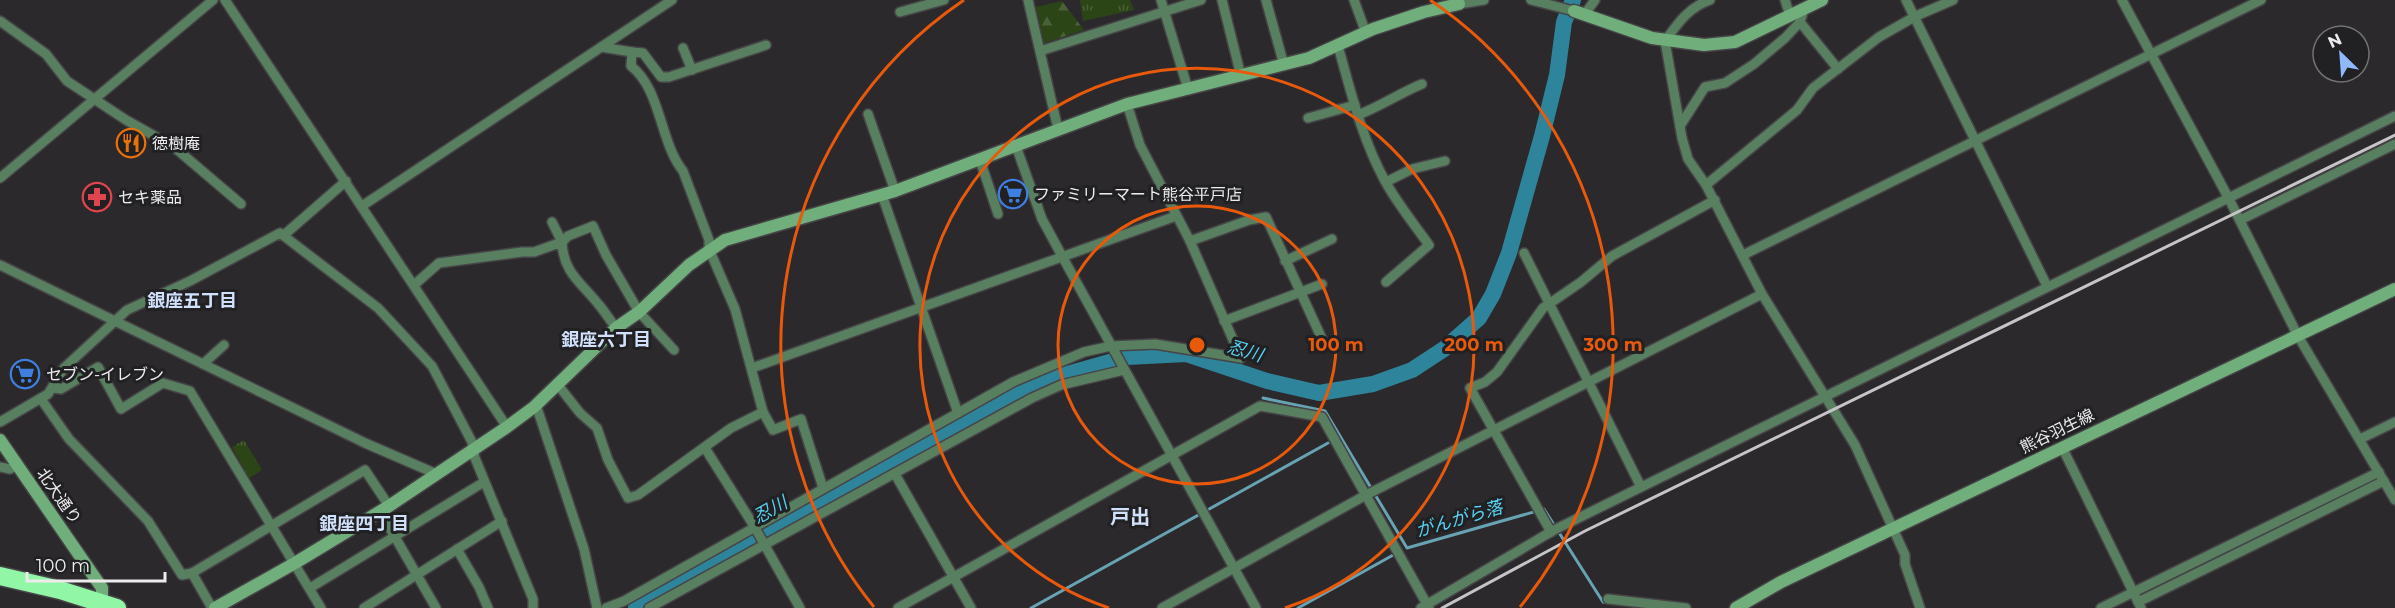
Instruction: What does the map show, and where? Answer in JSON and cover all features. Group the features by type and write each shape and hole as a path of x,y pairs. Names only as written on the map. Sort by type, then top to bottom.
{"highway":[{"path":"0,576 60,590 105,607"},
{"path":"0,586 105,607"}],"street":[{"path":"0,178 213,0"},
{"path":"225,0 507,427"},
{"path":"362,206 672,0"},
{"path":"900,12 944,0"},
{"path":"1028,0 1058,129"},
{"path":"1161,0 1188,89"},
{"path":"1040,51 1201,0"},
{"path":"1222,0 1241,76"},
{"path":"1266,0 1284,65"},
{"path":"1354,0 1366,33"},
{"path":"192,573 214,608 295,563 434,477 534,407 616,328 639,312 709,249 725,240 895,191 1128,104 1310,58 1366,33 1424,12 1459,2 1484,0"},
{"path":"1531,0 1560,4 1631,33 1665,41 1704,45 1735,42 1795,19"},
{"path":"1579,13 1595,0"},
{"path":"1710,0 1697,4 1686,13 1665,41 1688,159 1715,200 1762,294 1855,445 1870,474 1905,555 1905,564 1920,608"},
{"path":"1785,0 1795,19 1838,69"},
{"path":"1680,126 1705,87 1725,83 1754,64 1785,38 1795,19 1804,9 1822,0"},
{"path":"1906,0 1916,16 2047,286"},
{"path":"1706,185 1797,110 1813,88 1879,37 1916,16 1953,0"},
{"path":"2122,0 2228,197 2298,336 2395,500"},
{"path":"1743,255 2260,0"},
{"path":"0,21 46,54 67,81 126,120 174,147 241,204"},
{"path":"601,47 643,53 661,77 669,77 766,45"},
{"path":"1338,46 1356,110 1372,154 1386,183 1429,245 1386,282"},
{"path":"683,48 692,70"},
{"path":"632,52 631,66 642,74 664,124 677,163 709,240 709,249 735,309 763,412 773,430 801,418 823,488"},
{"path":"1308,118 1390,102 1402,92 1422,84"},
{"path":"606,608 624,601 1013,382 1084,352 1155,344 1241,358 1190,241 1140,145 1128,104"},
{"path":"868,114 895,191"},
{"path":"898,608 1260,406 1322,417 1367,495 1425,607 1555,530 2395,116"},
{"path":"2240,220 2395,144"},
{"path":"1016,146 1042,219 1256,608"},
{"path":"980,160 998,214"},
{"path":"1386,183 1412,170 1445,161"},
{"path":"284,235 346,181"},
{"path":"882,195 958,413"},
{"path":"1555,530 1542,515 1470,388 1485,382 1497,372 1543,308 1612,256 1715,200"},
{"path":"752,368 1176,216"},
{"path":"1190,241 1249,220 1266,217 1323,341"},
{"path":"552,222 562,242 562,255 572,276 601,306 616,328"},
{"path":"414,285 439,263 534,252 562,242 593,226 606,255 639,312 674,350"},
{"path":"0,422 41,399 53,388 64,368 127,310 280,233 378,308 432,366 472,442 484,482 533,599 533,608"},
{"path":"1285,261 1332,239"},
{"path":"1524,253 1641,487"},
{"path":"0,265 365,443 432,472 434,477"},
{"path":"1224,321 1322,284"},
{"name":"熊谷羽生線","path":"1736,608 1781,582 2395,289"},
{"path":"1162,608 1367,495 1762,294"},
{"path":"203,364 224,345"},
{"path":"53,388 61,389 98,368 121,409 164,383 190,391 321,608"},
{"path":"649,608 1032,399 1061,385 1123,368"},
{"path":"558,385 580,412 597,428 608,460 628,498 638,495 731,428 763,412"},
{"path":"41,399 69,439 148,521 182,575 192,573 365,470 384,508 395,537 436,608"},
{"path":"534,407 538,411 584,549 597,608"},
{"path":"2360,439 2395,422"},
{"name":"北大通り","path":"0,440 102,588 105,607"},
{"path":"2062,447 2138,601"},
{"path":"705,448 755,528 800,608"},
{"path":"0,467 10,469 17,465"},
{"path":"895,474 970,608"},
{"path":"2101,608 2138,601 2381,476"},
{"path":"310,588 484,482"},
{"path":"364,608 502,521"},
{"path":"457,549 479,587 488,608"},
{"path":"1608,599 1686,608"}],"green space":[{"path":"1080,0 1130,0 1134,10 1083,21"},
{"path":"1062,1 1084,30 1044,43 1036,7"},
{"path":"244,440 262,470 249,478 232,447"}],"waterway":[{"name":"忍川","path":"636,608 987,410 1043,381 1127,357 1186,354 1267,381 1319,393 1373,384 1412,370 1444,349 1479,318 1493,294 1509,253 1542,136 1557,75 1564,22 1573,0"},
{"name":"がんがら落","path":"1263,398 1325,411 1407,548 1544,509 1603,602 1608,603"},
{"path":"1031,608 1328,443"},
{"path":"1298,608 1395,554"}],"railway":[{"path":"1442,608 1585,531 2395,135"}],"place":[{"name":"徳樹庵","path":"131,143"},
{"name":"ファミリーマート熊谷平戸店","path":"1013,194"},
{"name":"セキ薬品","path":"97,197"},
{"name":"セブン-イレブン","path":"25,374"}],"district":[{"name":"銀座五丁目","path":"192,301"},
{"name":"銀座六丁目","path":"606,340"},
{"name":"戸出","path":"1130,517"},
{"name":"銀座四丁目","path":"364,524"}]}
